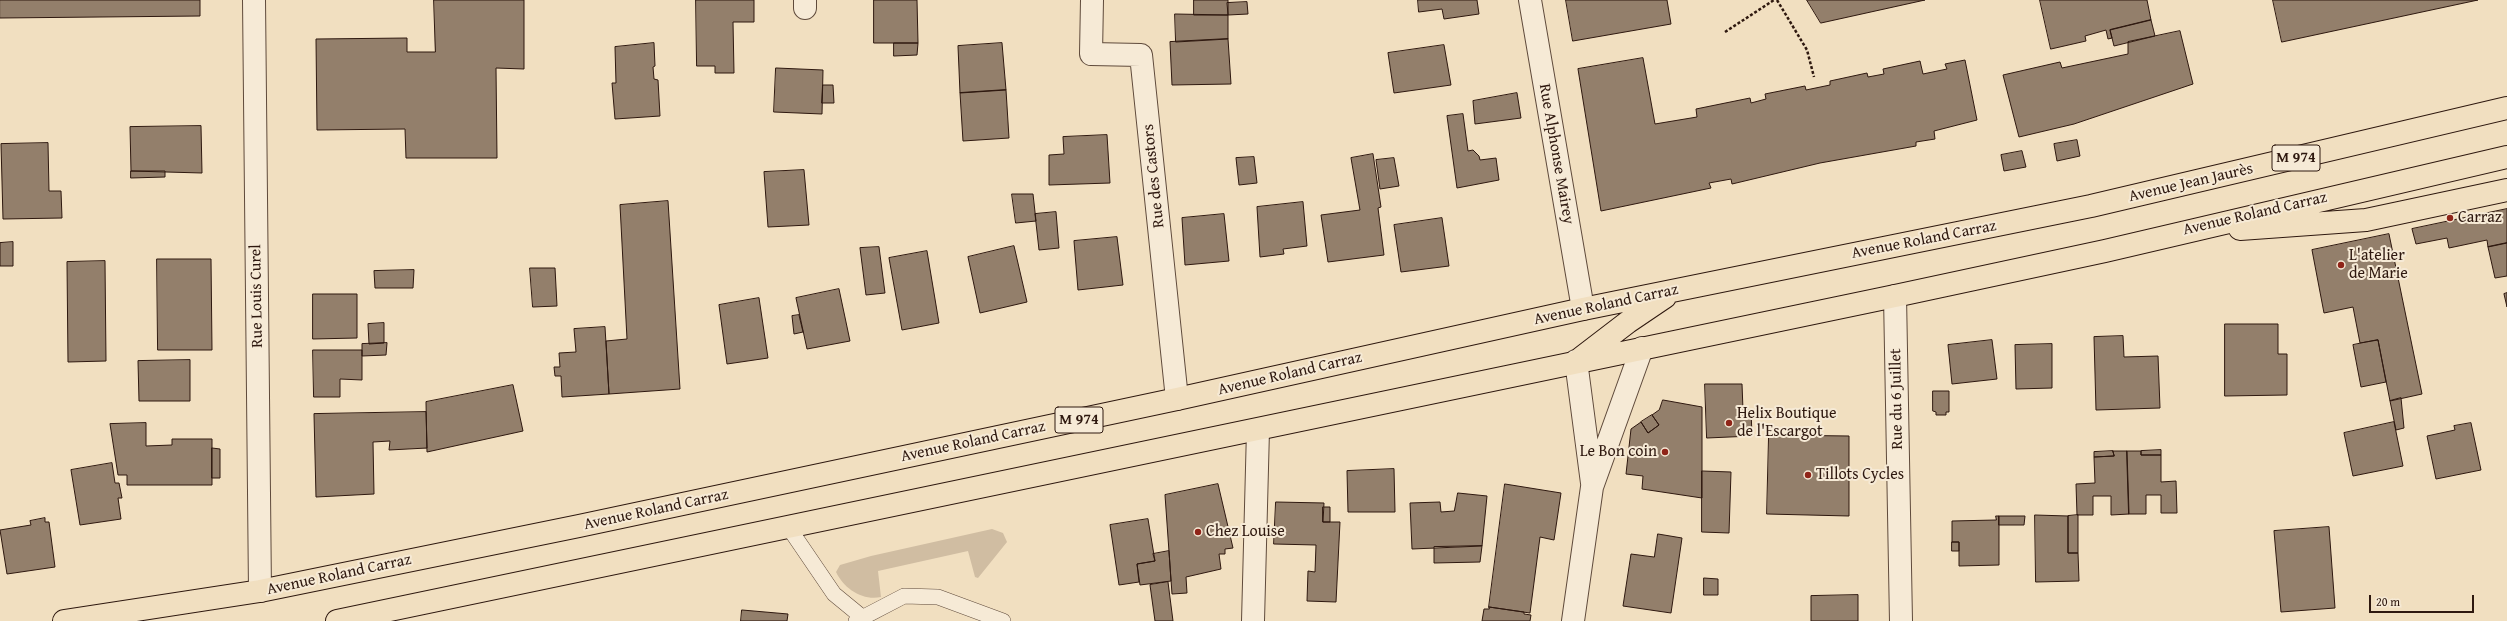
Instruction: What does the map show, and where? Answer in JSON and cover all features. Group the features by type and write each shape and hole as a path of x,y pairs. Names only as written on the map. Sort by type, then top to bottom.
{"main road":[{"name":"Avenue Jean Jaurès","path":"2091,206 2504,108"},
{"name":"Avenue Roland Carraz","path":"2171,234 2507,157"},
{"name":"Avenue Roland Carraz","path":"2171,234 2366,220 2507,190"},
{"name":"Avenue Roland Carraz","path":"64,621 260,591 579,526 1177,399 1583,309 2091,206"},
{"path":"337,621 787,525 1258,430 1576,361 1895,296 2105,251 2171,234"},
{"path":"1576,361 1628,322 1675,291"}],"street":[{"name":"Rue Louis Curel","path":"254,0 260,591"},
{"name":"Rue des Castors","path":"1092,0 1091,54 1141,55 1177,399"},
{"name":"Rue Alphonse Mairey","path":"1530,0 1583,309"},
{"name":"Rue du 6 Juillet","path":"1895,296 1901,621"},
{"path":"1573,621 1592,487 1642,348"},
{"path":"1576,361 1592,487"},
{"path":"1252,621 1258,430"}],"lane":[{"path":"787,525 834,594 859,619 904,596 938,597 1003,621"}],"path":[{"path":"1725,32 1776,0 1808,50 1814,77"}],"shaded area":[{"path":"992,529 1003,533 1007,542 978,578 975,577 968,551 878,571 881,597 868,597 855,592 844,584 836,572 840,565 871,556"}],"building":[{"path":"0,0 200,0 200,16 0,18"},
{"path":"434,0 524,0 524,69 496,68 497,158 406,158 405,129 317,130 316,39 407,38 407,52 435,52"},
{"path":"696,0 754,0 754,22 733,22 734,73 715,73 715,66 697,66"},
{"path":"874,0 917,0 918,43 874,43"},
{"path":"1194,0 1228,0 1228,15 1194,15"},
{"path":"1418,0 1477,0 1479,14 1444,19 1442,9 1419,12"},
{"path":"1566,0 1667,0 1671,24 1573,41"},
{"path":"1807,0 1925,0 1821,23"},
{"path":"2040,0 2147,0 2151,20 2110,30 2112,38 2108,39 2106,30 2085,36 2086,41 2051,49"},
{"path":"2273,0 2478,0 2282,42"},
{"path":"1247,2 1248,14 1228,15 1227,3"},
{"path":"1175,14 1228,15 1228,39 1176,42"},
{"path":"2151,20 2155,36 2114,46 2110,30"},
{"path":"2180,31 2193,84 2074,124 2019,137 2003,75 2060,62 2062,68 2128,54 2128,42"},
{"path":"1228,39 1231,84 1172,85 1170,42"},
{"path":"654,43 655,66 653,67 654,79 658,80 660,116 615,119 612,83 616,83 615,47"},
{"path":"894,43 918,43 917,55 894,56"},
{"path":"1002,43 1006,90 960,93 958,46"},
{"path":"1444,45 1451,85 1394,93 1388,53"},
{"path":"1643,58 1655,124 1697,117 1696,109 1750,98 1751,103 1766,99 1765,94 1805,86 1806,90 1830,85 1830,81 1867,73 1868,77 1884,74 1883,69 1920,61 1923,74 1947,69 1945,64 1965,60 1977,120 1934,131 1935,139 1916,142 1916,146 1820,163 1732,184 1731,179 1709,183 1711,188 1601,211 1578,69"},
{"path":"776,68 823,70 822,114 774,112"},
{"path":"823,85 833,85 834,103 822,103"},
{"path":"1006,90 1009,138 963,141 960,93"},
{"path":"1517,93 1521,118 1475,124 1473,101"},
{"path":"1463,114 1468,151 1473,150 1479,156 1480,160 1496,158 1499,180 1457,188 1447,116"},
{"path":"201,126 202,173 131,171 130,127"},
{"path":"1107,135 1110,183 1049,185 1049,155 1064,154 1063,137"},
{"path":"2077,140 2080,156 2057,161 2054,144"},
{"path":"48,143 49,191 61,191 62,218 3,219 1,144"},
{"path":"2022,151 2026,167 2004,171 2001,155"},
{"path":"1373,154 1381,207 1378,208 1384,255 1328,262 1321,215 1360,210 1351,158"},
{"path":"1254,157 1257,183 1239,185 1236,158"},
{"path":"1394,158 1399,186 1380,189 1376,160"},
{"path":"804,170 809,225 768,227 764,172"},
{"path":"131,171 165,171 165,177 131,178"},
{"path":"1012,194 1033,194 1036,221 1016,223"},
{"path":"668,201 680,389 609,394 606,341 627,339 620,205"},
{"path":"1303,202 1307,246 1283,249 1284,254 1260,257 1257,207"},
{"path":"2507,209 2507,243 2488,247 2487,240 2449,248 2447,238 2416,244 2412,229"},
{"path":"1056,212 1059,248 1039,250 1035,214"},
{"path":"1224,214 1229,261 1185,265 1182,218"},
{"path":"1442,218 1449,266 1401,272 1394,225"},
{"path":"2389,234 2422,394 2390,401 2378,340 2360,343 2353,307 2324,313 2312,250"},
{"path":"1117,237 1123,285 1078,290 1074,241"},
{"path":"13,242 13,266 0,266 0,243"},
{"path":"2507,243 2507,276 2495,278 2488,247"},
{"path":"1014,246 1027,302 980,313 968,257"},
{"path":"879,247 885,293 866,295 860,248"},
{"path":"927,251 939,323 902,330 889,258"},
{"path":"157,259 211,259 212,350 158,350"},
{"path":"105,261 106,361 68,362 67,262"},
{"path":"530,268 555,268 557,306 533,307"},
{"path":"414,270 413,288 375,288 374,271"},
{"path":"839,289 850,341 807,349 796,298"},
{"path":"2507,293 2507,307 2504,294"},
{"path":"313,294 357,294 357,338 313,339"},
{"path":"759,298 768,358 727,364 719,305"},
{"path":"799,315 803,332 794,334 792,316"},
{"path":"384,323 384,343 369,344 368,324"},
{"path":"2225,324 2278,324 2278,354 2287,354 2287,395 2225,396"},
{"path":"605,327 609,394 562,397 561,376 555,376 554,367 560,367 559,353 576,352 574,329"},
{"path":"2123,336 2124,357 2158,356 2160,408 2096,410 2094,337"},
{"path":"1992,340 1997,379 1952,384 1948,345"},
{"path":"2378,340 2386,382 2361,387 2353,345"},
{"path":"387,343 386,355 362,356 362,344"},
{"path":"2052,344 2052,388 2016,389 2015,345"},
{"path":"313,350 362,350 362,380 340,379 340,397 314,397"},
{"path":"190,360 190,401 139,401 138,361"},
{"name":"Helix Boutique de l'Escargot","path":"1705,384 1742,384 1743,410 1751,410 1752,436 1707,438"},
{"path":"513,385 523,431 427,452 426,402"},
{"path":"1933,391 1949,391 1949,412 1946,412 1946,415 1936,415 1936,412 1933,411"},
{"path":"2401,398 2404,428 2396,430 2390,401"},
{"name":"Le Bon coin","path":"1663,400 1702,407 1702,498 1642,489 1643,476 1626,474 1631,429 1641,422 1648,433 1659,425 1652,415 1659,410"},
{"path":"426,412 427,448 389,450 390,441 373,442 374,494 316,497 314,414"},
{"path":"1652,415 1659,425 1648,433 1641,422"},
{"path":"2394,422 2403,466 2353,476 2344,433"},
{"path":"146,423 146,446 172,445 172,439 212,439 212,485 127,485 127,475 118,475 110,424"},
{"path":"2471,423 2481,470 2436,479 2427,436 2455,430 2454,426"},
{"name":"Tillots Cycles","path":"1769,435 1849,436 1849,516 1767,514"},
{"path":"212,448 220,449 220,478 212,478"},
{"path":"2161,450 2161,455 2141,455 2141,451"},
{"path":"2113,451 2127,451 2129,514 2111,515 2111,496 2093,496 2093,515 2077,515 2076,484 2095,483 2094,457 2114,456"},
{"path":"2113,451 2114,456 2094,457 2094,452"},
{"path":"2127,451 2141,451 2141,455 2161,455 2161,482 2176,481 2177,513 2161,513 2161,495 2146,495 2146,514 2129,514"},
{"path":"112,463 115,483 119,483 122,498 118,498 121,519 80,525 71,470"},
{"path":"1394,469 1395,512 1348,512 1347,471"},
{"path":"1702,471 1731,472 1729,533 1702,532"},
{"name":"Chez Louise","path":"1218,484 1233,548 1225,549 1225,554 1219,554 1221,569 1186,577 1187,593 1172,594 1165,495"},
{"path":"1505,484 1561,493 1554,540 1540,537 1530,613 1489,607"},
{"path":"1458,493 1487,496 1482,546 1412,549 1410,503 1440,502 1441,512 1454,511"},
{"path":"1276,502 1324,503 1323,522 1340,522 1336,602 1307,601 1308,571 1315,572 1316,545 1274,544"},
{"path":"1323,507 1330,507 1330,522 1323,522"},
{"path":"2035,515 2068,516 2068,553 2078,553 2079,581 2036,582"},
{"path":"2078,515 2078,553 2068,553 2068,516"},
{"path":"1996,516 1999,516 1999,565 1959,566 1959,542 1952,542 1952,521 1996,520"},
{"path":"1999,516 2025,516 2024,525 1999,525"},
{"path":"45,518 45,522 49,522 55,567 7,574 0,530 31,525 30,521"},
{"path":"1148,519 1155,561 1137,564 1139,582 1119,585 1110,525"},
{"path":"2329,527 2335,608 2281,612 2274,531"},
{"path":"1658,534 1682,538 1671,613 1623,606 1631,554 1654,557"},
{"path":"1952,542 1959,542 1959,551 1952,551"},
{"path":"1482,546 1480,562 1434,563 1434,547"},
{"path":"1169,551 1171,581 1140,585 1137,564 1155,561 1153,554"},
{"path":"1704,578 1718,579 1718,595 1704,595"},
{"path":"1168,582 1173,621 1155,621 1150,585"},
{"path":"1858,595 1858,621 1811,621 1811,596"},
{"path":"1489,607 1524,612 1524,614 1531,615 1530,621 1482,621 1484,609 1489,609"},
{"path":"742,610 788,614 787,621 741,621"}],"place":[{"name":"Carraz","path":"2450,218"},
{"name":"L'atelier de Marie","path":"2341,265"},
{"name":"Helix Boutique de l'Escargot","path":"1729,423"},
{"name":"Le Bon coin","path":"1665,452"},
{"name":"Tillots Cycles","path":"1808,475"},
{"name":"Chez Louise","path":"1198,532"}]}
